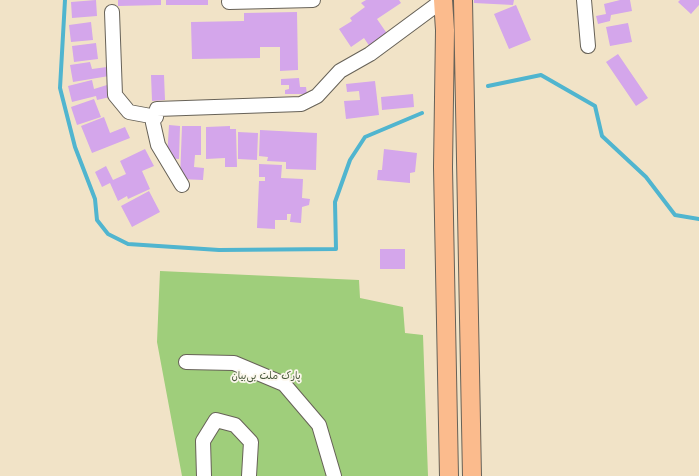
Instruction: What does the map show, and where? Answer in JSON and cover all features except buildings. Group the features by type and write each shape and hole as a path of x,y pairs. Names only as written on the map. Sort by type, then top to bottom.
{"main road":[{"path":"443,0 446,30 443,167 449,476"},
{"path":"463,0 472,476"},
{"path":"443,167 466,168"}],"lane":[{"path":"229,2 313,0"},
{"path":"182,185 158,145 153,124 157,109 301,104 317,96 340,71 370,54 443,0"},
{"path":"584,0 588,46"},
{"path":"112,12 115,95 128,112 156,116"},
{"path":"186,362 234,363 284,384 318,425 334,476"},
{"path":"204,476 203,441 216,420 235,425 251,442 249,476"}],"green space":[{"name":"پارک ملت بی‌بیان","path":"160,271 359,280 360,298 403,307 405,333 423,335 428,476 182,476 157,342"}],"waterway":[{"path":"65,0 60,88 75,147 95,199 97,220 108,234 128,244 219,250 336,249 335,202 350,160 365,137 422,113"},
{"path":"488,86 541,75 595,106 602,136 646,177 675,215 699,219"}]}
